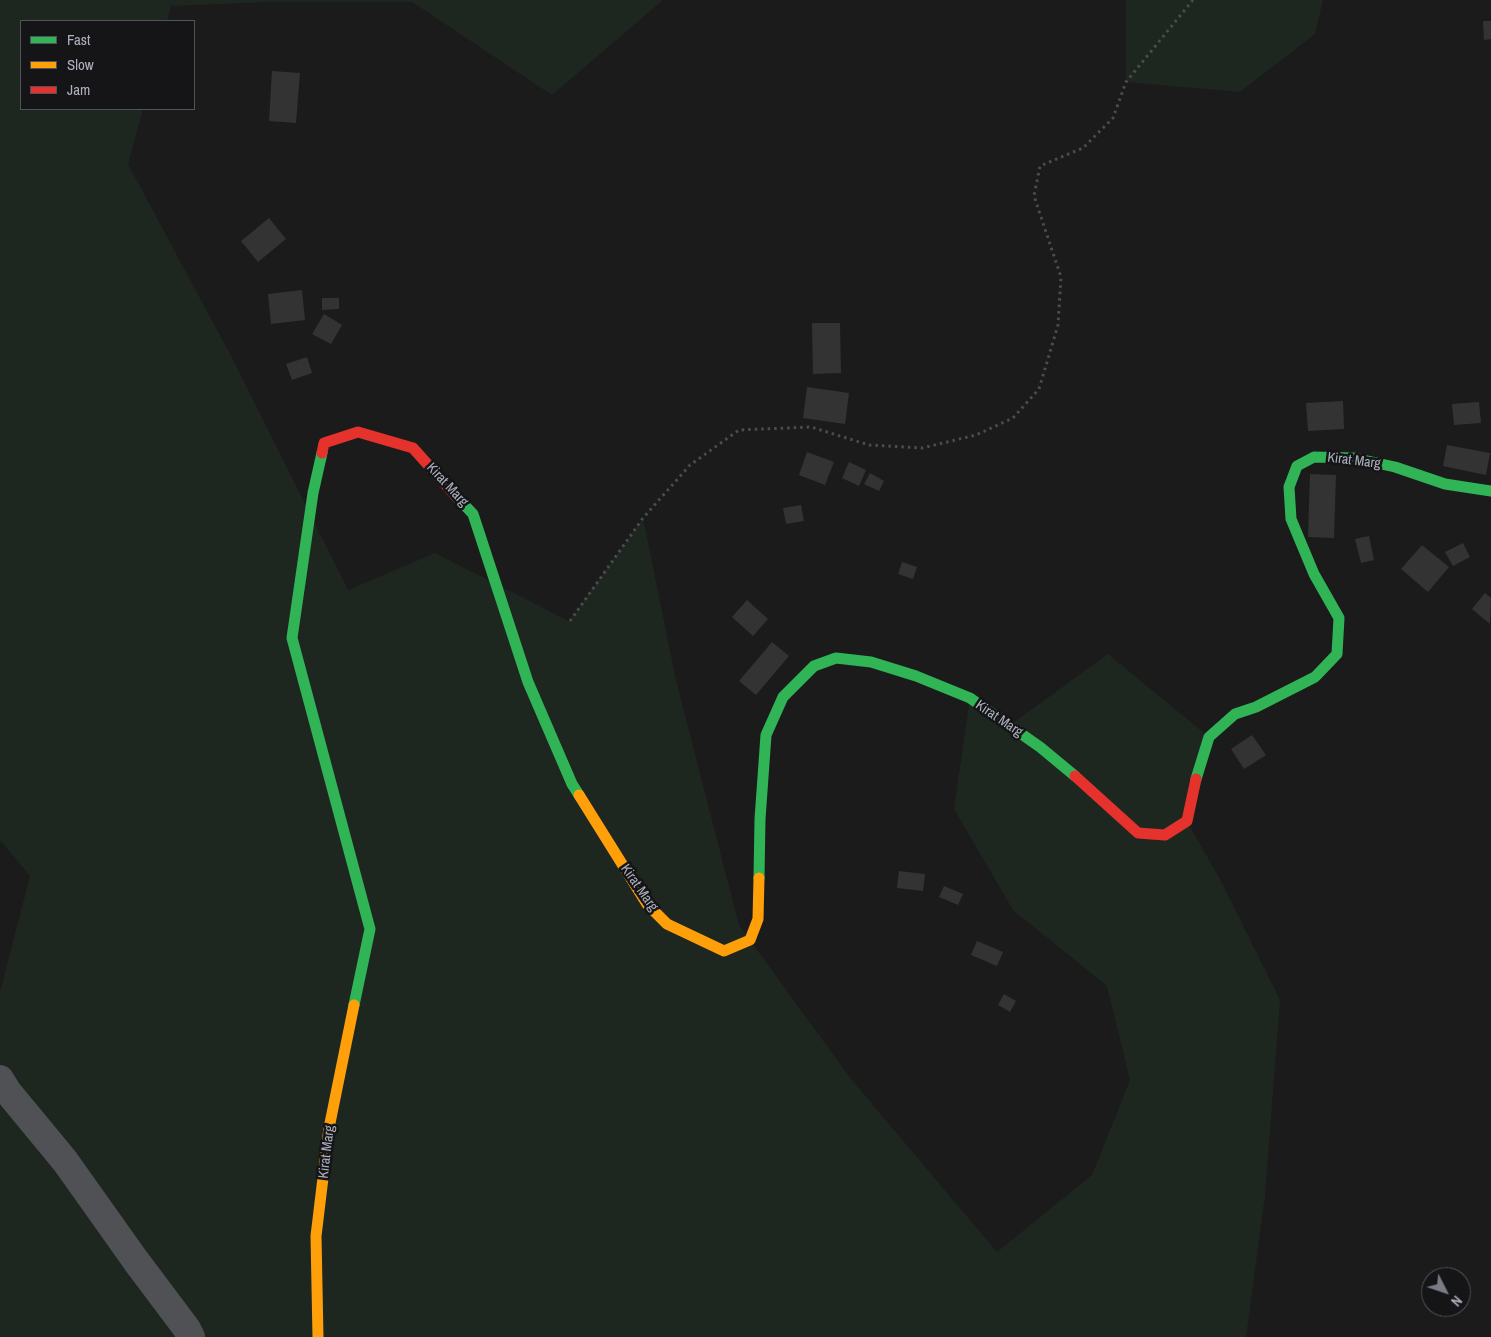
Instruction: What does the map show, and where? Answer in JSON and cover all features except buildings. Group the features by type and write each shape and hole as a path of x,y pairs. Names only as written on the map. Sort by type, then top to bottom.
{"street":[{"name":"Kirat Marg","path":"318,1337 316,1236 329,1128 370,929 292,638 313,493 324,442 358,432 413,448 474,514 528,682 572,784 647,904 667,924 724,951 750,940 758,919 760,819 766,735 783,697 814,666 836,658 871,662 916,676 970,698 1040,747 1088,787 1138,833 1165,835 1187,820 1209,736 1235,714 1256,707 1315,677 1337,654 1340,618 1314,574 1291,519 1289,487 1297,466 1314,457 1354,458 1395,467 1445,484 1491,491"},
{"path":"0,1079 8,1092 65,1161 136,1261 188,1329 191,1337"}],"path":[{"path":"570,621 649,511 690,465 740,430 811,427 869,445 922,448 976,435 1014,418 1039,389 1058,326 1060,277 1034,196 1040,166 1083,148 1113,118 1126,82 1193,0"}],"shaded area":[{"path":"0,0 663,0 552,95 412,2 270,2 171,6 167,20 20,20 20,110 143,110 128,164 231,356 348,590 435,553 569,621 643,518 676,680 739,925 851,1079 997,1252 1092,1175 1130,1080 1107,986 1013,910 954,809 970,698 1010,725 1108,654 1209,737 1187,821 1221,881 1280,1000 1265,1195 1246,1337 0,1337 0,992 30,876 0,840"},
{"path":"1126,0 1323,0 1315,34 1240,92 1126,82"}],"traffic: fast":[{"path":"322,453 313,493 292,638 370,929 354,1005"},
{"path":"1196,779 1209,737 1235,714 1256,707 1315,677 1337,654 1339,618 1314,574 1291,519 1289,487 1297,466 1314,457 1354,458 1395,467 1445,484 1491,491"},
{"path":"455,495 473,514 528,682 572,784 579,795"},
{"path":"759,878 760,819 766,735 783,697 814,666 836,658 871,662 916,676 970,698 1040,747 1075,776"}],"traffic: slow":[{"path":"579,795 647,904 667,924 724,951 750,940 758,919 759,878"},
{"path":"318,1337 316,1236 329,1128 354,1005"}],"traffic: jam":[{"path":"322,453 324,443 358,432 413,448 455,495"},
{"path":"1075,776 1138,833 1165,835 1187,821 1196,779"}]}
